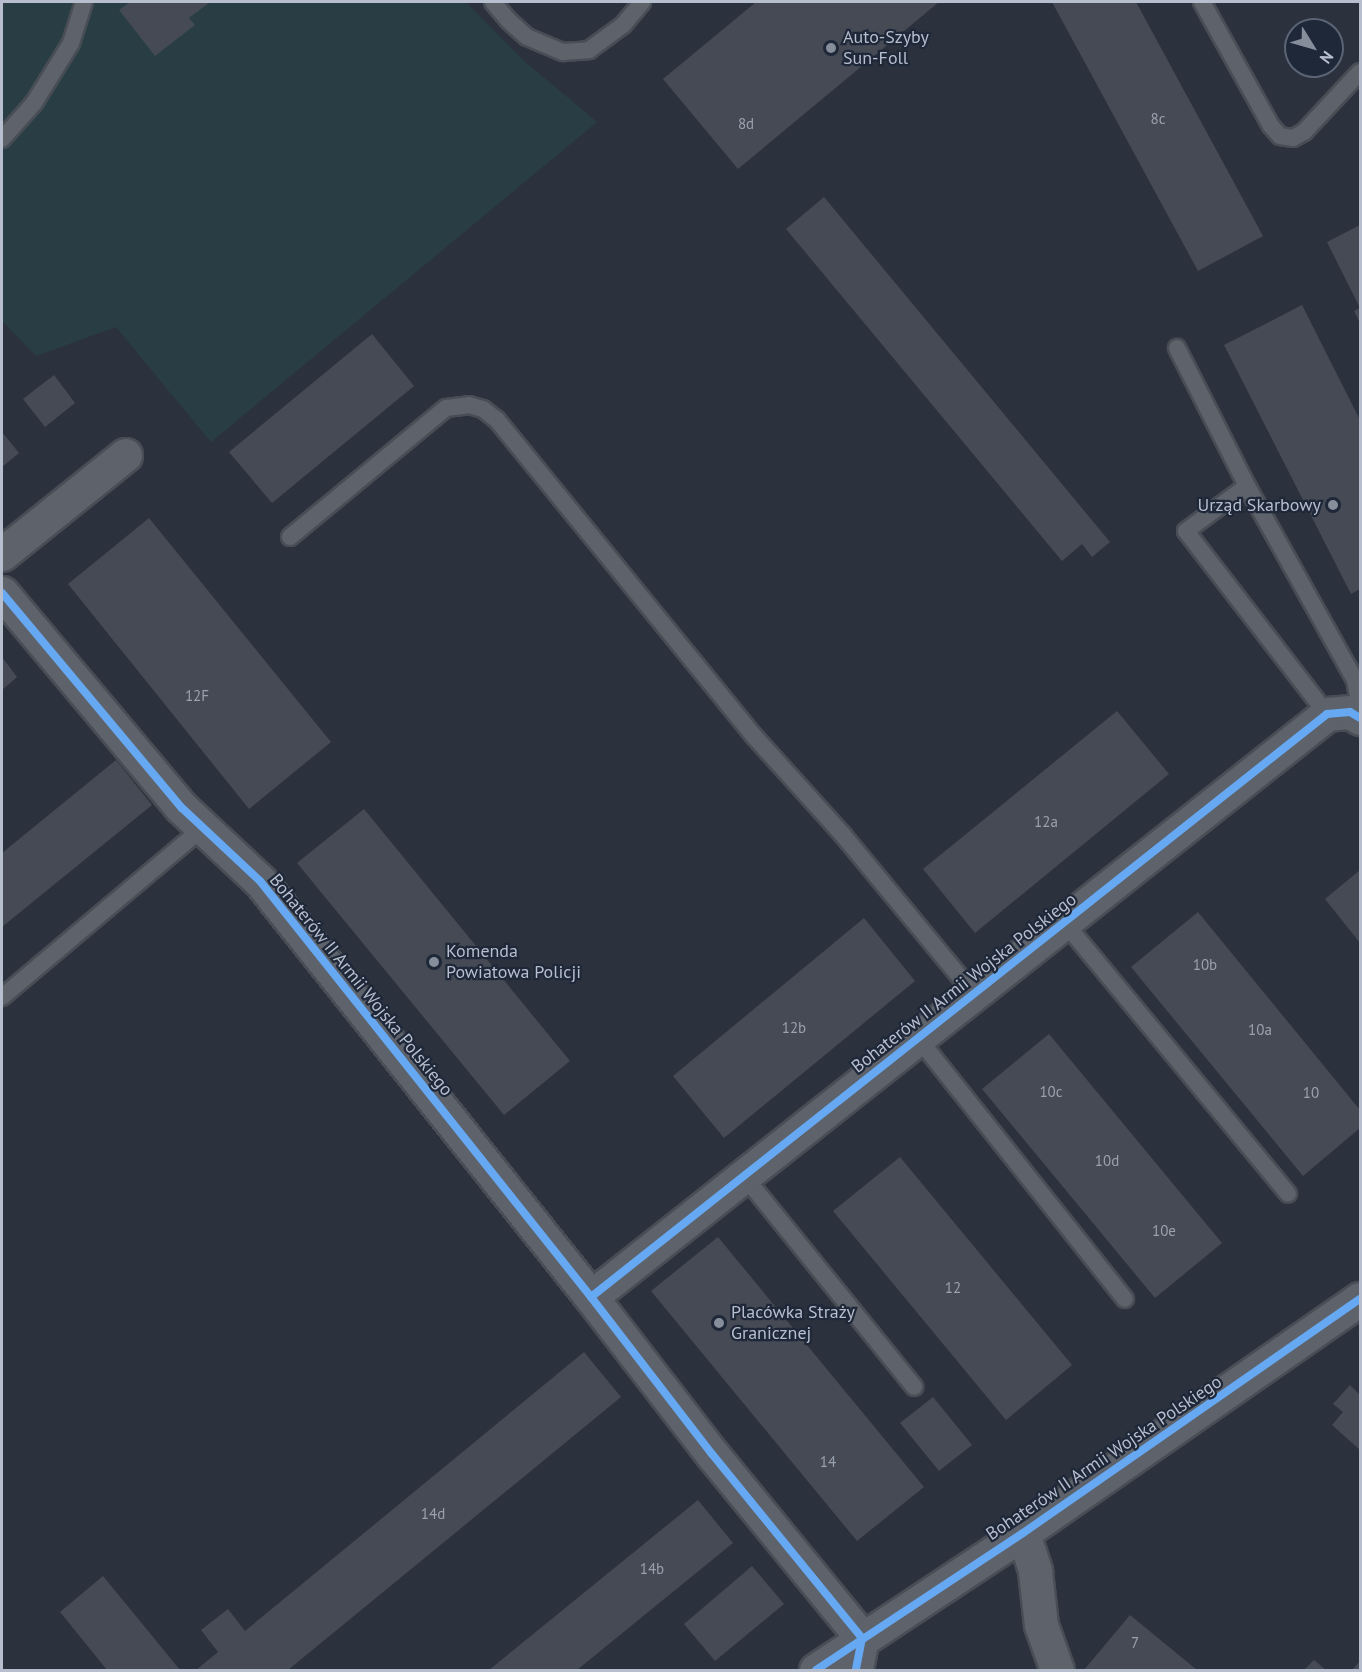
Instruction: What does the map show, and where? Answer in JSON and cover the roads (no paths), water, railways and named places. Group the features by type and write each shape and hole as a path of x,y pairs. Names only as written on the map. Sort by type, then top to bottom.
{"street":[{"path":"2,554 125,455"},
{"name":"Bohaterów II Armii Wojska Polskiego","path":"2,593 202,828 260,880 591,1297 705,1445 862,1638"},
{"path":"1327,714 1350,712 1360,718"},
{"name":"Bohaterów II Armii Wojska Polskiego","path":"591,1297 1327,714"},
{"name":"Bohaterów II Armii Wojska Polskiego","path":"816,1671 862,1638 1023,1533 1360,1299"},
{"path":"1023,1533 1035,1571 1041,1625 1057,1671"},
{"path":"856,1671 862,1638"}],"lane":[{"path":"2,139 34,103 71,43 84,2"},
{"path":"493,2 508,21 527,37 563,52 589,50 623,25 642,2"},
{"path":"1202,2 1271,126 1280,136 1293,138 1304,132 1360,72"},
{"path":"1177,348 1247,486 1355,680 1360,707"},
{"path":"290,537 446,408 469,405 483,409 497,420 754,736 843,835 974,994"},
{"path":"1247,486 1186,531 1327,714"},
{"path":"2,997 202,828"},
{"name":"Bohaterów II Armii Wojska Polskiego","path":"1064,922 1288,1194"},
{"name":"Bohaterów II Armii Wojska Polskiego","path":"918,1038 1125,1299"},
{"path":"744,1176 914,1387"}],"place":[{"name":"Auto-Szyby Sun-Foll","path":"831,48"},
{"name":"Urząd Skarbowy","path":"1333,505"},
{"name":"Komenda Powiatowa Policji","path":"434,962"},
{"name":"Placówka Straży Granicznej","path":"719,1323"}]}
